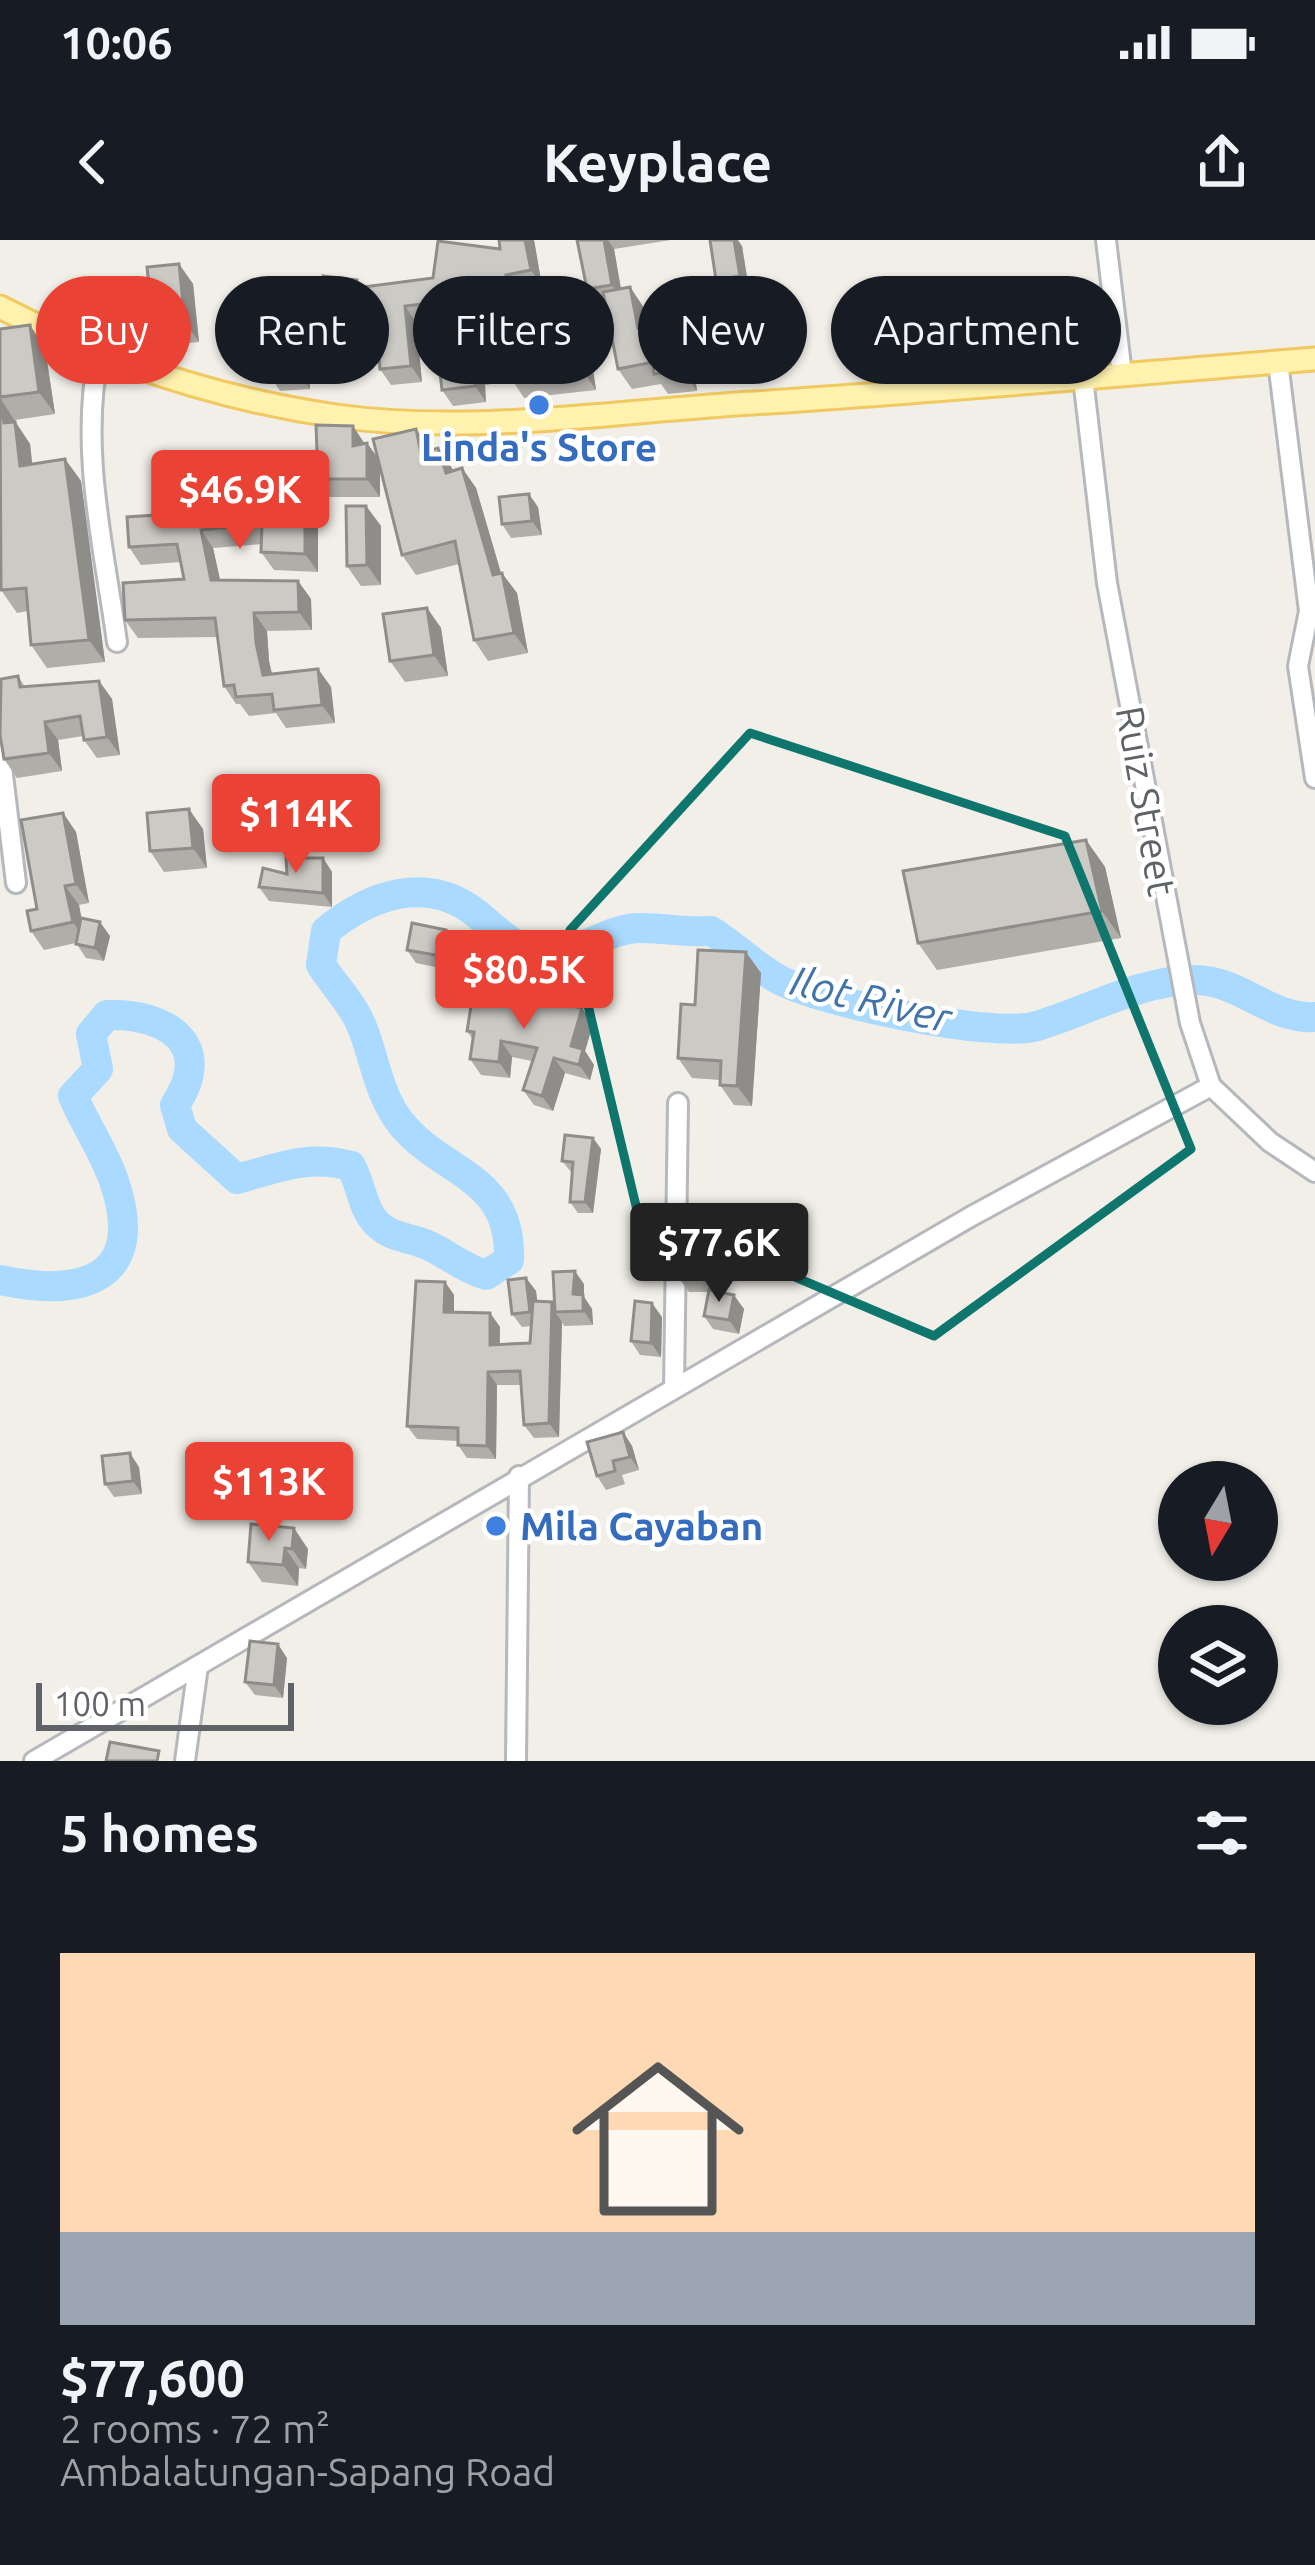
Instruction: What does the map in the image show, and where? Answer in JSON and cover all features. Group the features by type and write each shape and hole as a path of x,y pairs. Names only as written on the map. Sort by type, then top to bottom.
{"main road":[{"path":"0,307 36,324"},
{"path":"1122,374 1315,359"},
{"path":"191,380 338,416 434,421 539,419 1003,384"}],"street":[{"path":"1106,240 1122,374"},
{"path":"1278,362 1309,611 1298,666 1315,778"},
{"path":"92,384 93,459 117,642"},
{"name":"Ruiz Street","path":"1083,384 1107,583 1190,1023 1211,1086 1270,1142 1315,1172"},
{"path":"0,750 16,883"},
{"path":"34,1761 519,1476 1211,1086"},
{"path":"674,1388 678,1103"},
{"path":"516,1761 519,1476"},
{"path":"185,1761 198,1666"}],"highlighted area":[{"path":"750,733 1065,836 1191,1149 934,1336 637,1210 570,930"}],"building":[{"path":"499,240 525,240 531,270 506,276 433,276 438,241 500,249"},
{"path":"577,240 604,240 610,276 584,276"},
{"path":"710,240 734,240 740,276 715,276"},
{"path":"179,264 180,276 148,276 147,267"},
{"path":"413,281 413,305 405,306 411,366 389,368 389,284"},
{"path":"630,287 638,328 638,365 618,369 614,348 614,290"},
{"path":"30,325 39,392 0,397 0,329"},
{"path":"441,384 475,384 475,386 442,390"},
{"path":"0,399 4,423 15,422 20,466 65,459 89,640 31,645 26,588 1,590"},
{"path":"316,425 353,426 353,446 367,443 367,479 305,479 305,554 261,552 262,524 201,530 211,580 298,581 299,612 254,613 256,643 263,675 318,669 322,705 274,710 272,694 236,697 234,685 224,686 215,618 125,620 123,583 184,579 177,544 129,547 127,517 171,514 167,465 317,452"},
{"path":"416,429 421,453 438,448 446,473 462,468 493,575 502,573 514,633 474,640 455,541 402,555 373,439"},
{"path":"529,494 532,521 502,524 499,497"},
{"path":"346,506 366,506 367,565 347,566"},
{"path":"427,608 434,655 390,661 383,614"},
{"path":"18,676 20,687 99,681 107,737 84,740 80,716 45,722 49,753 4,759 1,679"},
{"path":"189,809 193,848 150,851 147,813"},
{"path":"63,813 76,884 65,886 73,922 31,931 27,911 37,909 21,820"},
{"path":"1086,840 1102,911 918,943 903,871"},
{"path":"286,858 323,858 323,893 259,887 263,868 287,874"},
{"path":"81,918 100,922 95,948 76,944"},
{"path":"412,923 446,930 441,956 407,950"},
{"path":"698,950 746,952 737,1086 720,1085 721,1061 678,1058 681,1004 695,1005"},
{"path":"474,988 582,1008 571,1046 583,1049 579,1065 554,1058 542,1096 523,1090 537,1048 501,1041 499,1062 470,1059 474,1032 467,1031"},
{"path":"565,1135 593,1138 585,1202 570,1202 573,1162 562,1161"},
{"path":"714,1234 734,1234 735,1248 715,1249"},
{"path":"680,1236 705,1236 705,1278 679,1278"},
{"path":"575,1271 573,1294 583,1295 583,1311 555,1312 553,1272"},
{"path":"526,1278 530,1312 512,1314 508,1280"},
{"path":"416,1281 445,1282 444,1312 490,1313 490,1345 530,1343 533,1301 552,1302 549,1423 524,1425 520,1371 488,1372 487,1446 458,1445 458,1428 407,1426"},
{"path":"709,1290 734,1295 729,1320 704,1316"},
{"path":"635,1301 652,1303 651,1343 631,1341"},
{"path":"623,1432 630,1457 613,1461 615,1471 597,1476 587,1442"},
{"path":"130,1453 133,1481 105,1484 102,1456"},
{"path":"251,1524 294,1528 292,1549 285,1548 283,1565 248,1562"},
{"path":"250,1641 278,1644 274,1685 245,1682"},
{"path":"110,1742 159,1751 157,1761 106,1761"}],"waterway":[{"name":"Ilot River","path":"0,1280 30,1285 81,1283 114,1261 122,1241 114,1181 73,1096 98,1069 91,1034 107,1015 149,1020 178,1037 190,1065 175,1105 182,1129 237,1179 307,1162 351,1166 370,1214 385,1230 486,1275 509,1260 499,1209 471,1178 400,1122 382,1088 358,1019 321,965 326,931 361,908 399,894 419,892 458,902 514,943 539,953 577,948 637,928 711,931 769,974 799,988 947,1023 1015,1029 1037,1026 1154,985 1195,980 1227,986 1284,1012 1315,1017"}],"place":[{"name":"Linda's Store","path":"539,405"},
{"name":"Mila Cayaban","path":"496,1526"}]}
